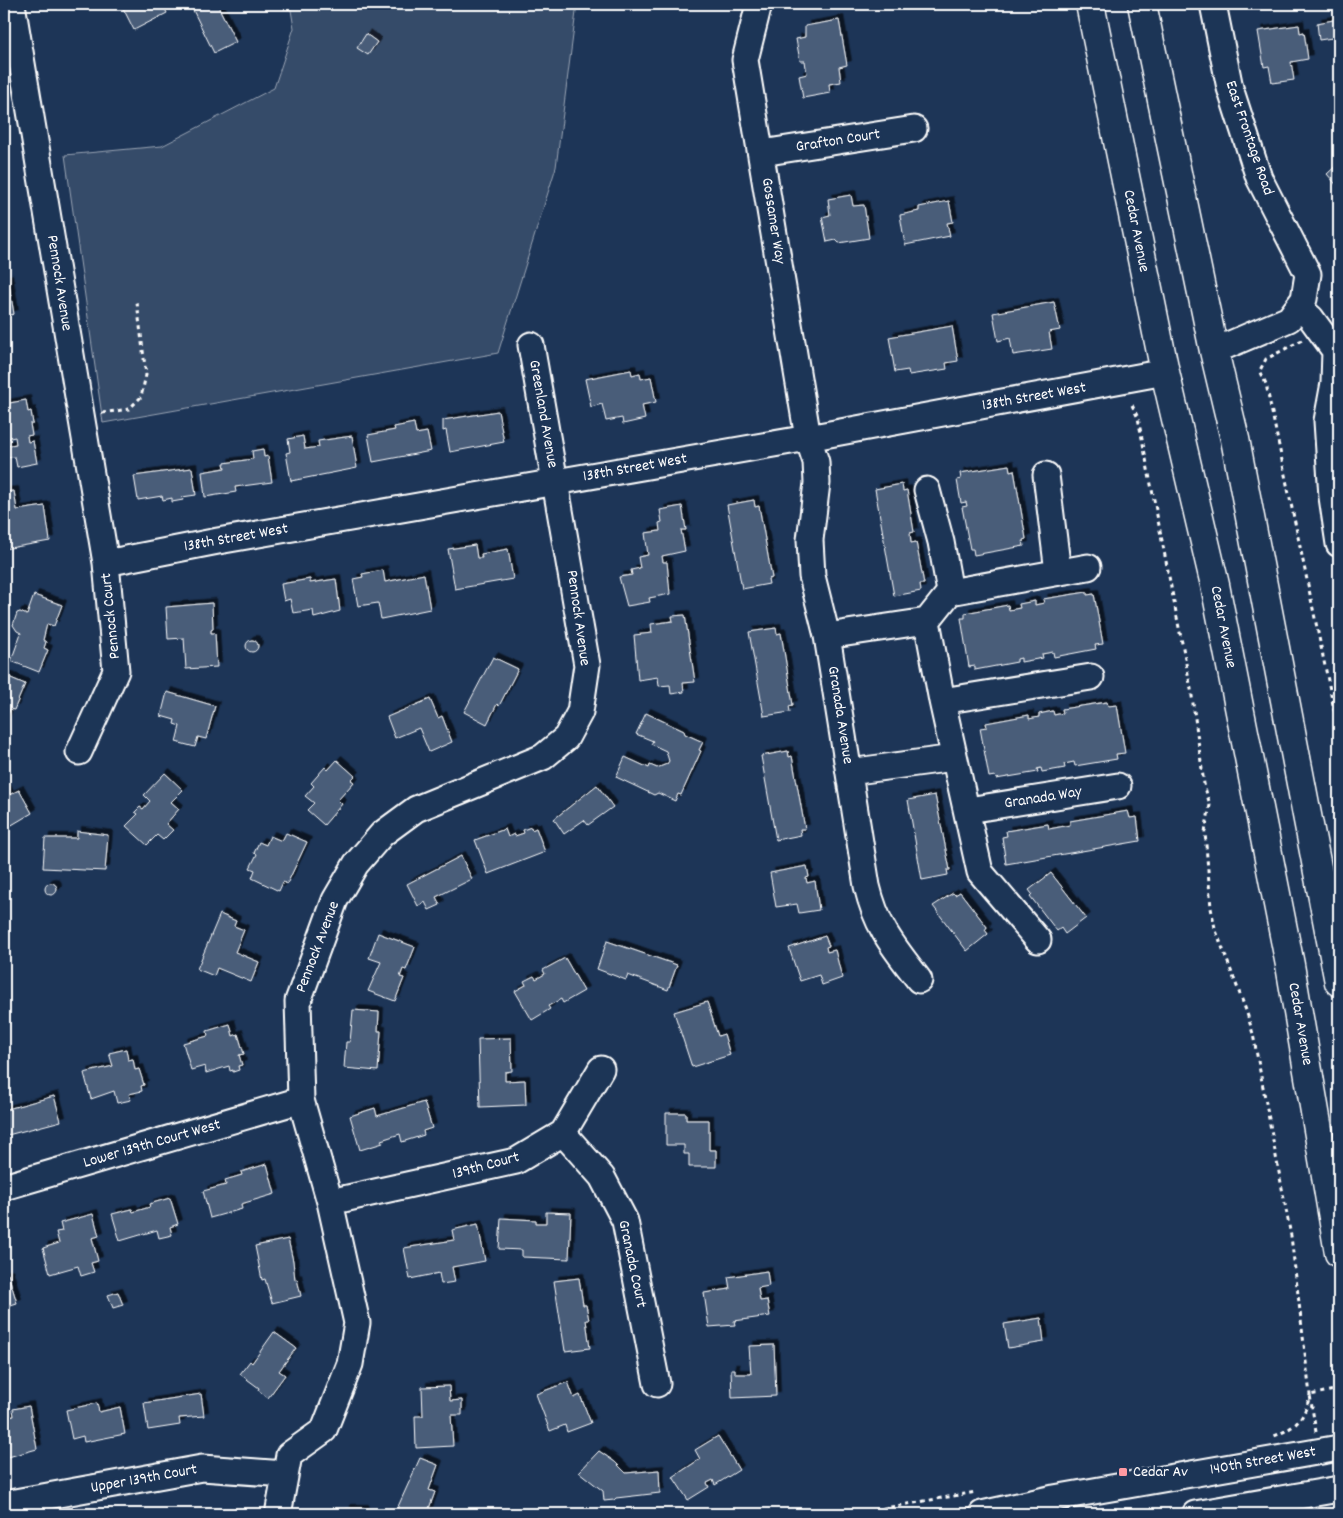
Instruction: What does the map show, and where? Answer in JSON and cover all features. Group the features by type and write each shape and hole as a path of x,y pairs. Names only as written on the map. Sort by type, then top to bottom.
{"highway":[{"name":"Cedar Avenue","path":"1090,4 1164,372 1219,604 1290,966 1339,1253"},
{"path":"1142,4 1214,351 1236,447 1339,982"}],"street":[{"name":"Pennock Avenue","path":"12,4 106,563"},
{"name":"Gossamer Way","path":"759,4 745,60 808,438"},
{"name":"East Frontage Road","path":"1213,4 1230,88 1260,178 1308,274 1304,299 1293,313"},
{"name":"Grafton Court","path":"762,153 914,129"},
{"path":"1214,351 1293,313 1311,318 1335,352 1334,383 1327,421 1332,497 1339,544"},
{"name":"Greenland Avenue","path":"531,345 555,482"},
{"name":"138th Street West","path":"106,563 218,541 808,438 1164,372"},
{"name":"Granada Avenue","path":"808,438 816,462 817,483 810,540 812,576 827,636 871,903 885,936 919,980"},
{"path":"1046,475 1058,572"},
{"name":"Pennock Avenue","path":"279,1514 278,1509 289,1455 324,1430 350,1364 358,1323 330,1202 301,1100 298,1001 335,900 356,864 382,834 416,810 544,757 566,738 580,712 587,665 555,482"},
{"path":"927,490 942,542 950,592"},
{"name":"Pennock Court","path":"80,752 116,671 106,563"},
{"path":"827,636 927,621 950,592 1088,567"},
{"path":"927,621 954,758 968,810 980,872 1038,940"},
{"path":"942,701 1091,677"},
{"path":"849,772 954,758"},
{"name":"Granada Way","path":"968,810 1118,786"},
{"name":"139th Court","path":"330,1202 516,1161 563,1133 601,1069"},
{"name":"Lower 139th Court West","path":"4,1187 301,1100"},
{"name":"Granada Court","path":"563,1133 602,1177 625,1221 657,1384"},
{"name":"140th Street West","path":"982,1514 1054,1498 1339,1448"},
{"name":"Upper 139th Court","path":"4,1504 202,1468 285,1474"},
{"path":"1195,1514 1339,1489"}],"path":[{"path":"101,413 130,408 141,397 146,375 137,302"},
{"path":"1320,331 1266,359 1260,370 1266,384 1339,732"},
{"path":"1132,405 1138,418 1191,689 1204,784 1210,805 1205,832 1206,861 1215,928 1253,1034 1291,1236 1310,1395 1305,1414 1299,1422"}],"shaded area":[{"path":"290,4 577,4 556,167 498,353 103,423 65,155 162,146 274,88 294,28"}],"building":[{"path":"121,4 175,4 165,9 167,13 134,30"},
{"path":"190,4 217,4 236,42 214,53"},
{"path":"1339,19 1339,37 1319,40 1317,23"},
{"path":"839,20 847,65 839,67 841,82 829,84 830,93 803,98 799,76 807,74 805,61 800,61 796,39 805,37 805,26"},
{"path":"1299,25 1300,33 1304,32 1308,59 1291,62 1294,80 1272,83 1269,66 1264,67 1258,31"},
{"path":"366,34 377,42 368,55 357,48"},
{"path":"1339,163 1339,188 1327,174"},
{"path":"851,195 853,206 864,205 869,238 839,243 836,240 827,242 822,217 830,215 828,199"},
{"path":"949,201 953,222 947,223 950,236 905,245 900,215 919,211 919,207"},
{"path":"8,279 14,314 4,317 4,280"},
{"path":"1054,302 1060,330 1049,332 1052,349 1013,355 1010,338 998,341 993,313"},
{"path":"952,326 958,361 946,363 947,369 909,375 908,370 895,372 889,337"},
{"path":"631,370 632,375 640,373 641,379 651,377 656,402 642,405 645,419 623,424 622,418 606,421 602,404 591,407 585,379"},
{"path":"26,400 28,412 31,411 33,424 30,424 32,435 27,436 28,442 33,441 37,463 17,467 15,457 7,458 5,446 16,444 15,437 6,439 6,435 4,435 4,404"},
{"path":"498,411 504,442 450,452 446,430 443,431 443,420"},
{"path":"414,423 416,434 427,432 431,451 373,462 368,435 395,430 394,427"},
{"path":"303,436 305,449 319,447 318,441 352,436 357,468 291,481 286,453 290,452 288,439"},
{"path":"263,449 264,457 268,456 272,482 235,487 236,492 205,497 202,472 225,468 224,463 253,459 252,451"},
{"path":"1009,465 1010,471 1014,470 1026,539 1023,540 1024,546 974,555 973,549 970,549 962,507 967,506 966,502 961,503 957,480 961,479 960,473"},
{"path":"192,468 196,495 182,497 183,500 172,502 172,498 163,500 162,496 138,500 134,476"},
{"path":"902,484 903,491 907,490 914,532 910,533 911,543 916,542 924,584 920,584 921,591 894,596 875,489"},
{"path":"14,491 17,510 45,506 50,541 4,549 4,492"},
{"path":"754,500 755,507 759,506 772,578 768,579 769,584 742,589 727,505"},
{"path":"682,506 686,530 681,530 685,551 662,556 663,562 667,562 670,594 649,598 650,602 627,606 619,577 632,575 631,570 640,568 638,557 648,555 645,533 660,531 659,523 662,522 660,510"},
{"path":"475,545 477,558 482,558 481,554 508,549 513,579 455,589 448,549"},
{"path":"383,570 385,582 424,574 430,609 381,619 378,603 358,606 353,579 363,577 362,574"},
{"path":"310,579 310,583 336,579 340,611 314,618 313,610 293,613 290,599 284,601 281,584"},
{"path":"1087,592 1087,595 1094,594 1103,644 1095,645 1096,649 1054,657 1053,652 1042,654 1043,658 1021,662 1021,658 1017,659 1017,662 975,670 975,666 969,667 961,618 965,618 965,613 1008,605 1009,610 1020,608 1019,604 1035,601 1035,605 1044,603 1043,599"},
{"path":"34,595 62,605 54,626 47,624 43,640 46,642 44,648 48,650 39,672 11,661 21,633 13,625 17,613 20,612 27,615"},
{"path":"212,603 213,629 211,633 215,633 217,667 186,669 184,638 168,639 166,607"},
{"path":"685,615 695,682 683,683 684,692 671,694 670,685 659,686 658,677 638,680 634,635 652,633 651,624 673,621 672,616"},
{"path":"776,628 777,634 781,633 793,705 789,706 790,712 764,716 749,632"},
{"path":"250,640 254,640 258,646 254,652 250,652 246,648 246,644"},
{"path":"493,657 518,669 499,706 497,704 487,724 464,712"},
{"path":"4,675 25,684 14,710 10,709 4,724"},
{"path":"167,692 215,706 206,739 198,737 195,747 176,742 180,726 174,724 175,720 161,716"},
{"path":"430,699 438,718 442,716 452,742 429,752 419,728 395,738 387,717"},
{"path":"1107,702 1108,706 1117,705 1125,753 1116,754 1117,759 1075,766 1074,762 1064,764 1065,768 1042,772 1041,768 1037,769 1038,772 996,779 995,776 989,777 980,728 987,727 986,723 1029,715 1029,719 1039,717 1039,714 1053,711 1054,715 1063,713 1062,709"},
{"path":"646,713 703,742 699,750 701,751 681,795 678,794 675,801 658,793 654,795 616,777 625,757 649,768 650,765 657,768 667,764 669,761 666,751 651,744 653,741 636,734"},
{"path":"788,751 789,757 792,756 805,829 800,829 801,835 776,840 761,756"},
{"path":"337,760 355,776 351,780 354,782 338,800 342,804 324,825 307,810 314,803 305,796 314,786 311,783 325,767 328,770"},
{"path":"165,773 183,790 171,802 179,809 166,824 173,830 163,840 157,835 147,845 126,826 138,814 135,812 140,807 143,809 150,801 144,795"},
{"path":"4,785 9,795 19,790 32,813 10,826 4,815"},
{"path":"597,785 613,807 588,825 584,820 564,834 554,819"},
{"path":"935,795 950,870 947,870 948,875 922,880 908,800"},
{"path":"1128,811 1130,818 1137,817 1140,841 1006,864 1002,837 1007,836 1006,831 1048,824 1049,829 1070,825 1070,821"},
{"path":"531,827 532,830 536,828 545,852 488,874 475,840 505,829 508,837 514,834 515,836 524,833 523,830"},
{"path":"77,831 108,835 105,871 43,868 45,838 77,838"},
{"path":"286,833 307,842 287,884 283,882 279,891 252,878 255,870 250,868 257,854 254,853 259,842 266,845 270,836 282,841"},
{"path":"461,856 472,879 436,897 440,905 429,910 425,902 418,906 407,884"},
{"path":"807,866 809,877 806,878 807,883 815,881 819,910 799,913 797,904 776,907 770,873"},
{"path":"1051,873 1086,918 1065,934 1061,928 1057,931 1030,896 1032,894 1029,890"},
{"path":"53,883 56,884 56,894 49,895 46,894 45,887 46,884"},
{"path":"960,892 987,927 985,930 988,934 967,951 933,906 953,893 955,895"},
{"path":"220,914 236,921 234,926 244,930 235,952 259,962 251,982 217,968 214,976 197,969"},
{"path":"378,933 415,947 406,970 403,969 400,977 404,978 395,1001 368,991 381,962 369,958"},
{"path":"825,936 829,946 826,947 827,952 835,950 842,978 822,985 819,975 800,981 789,948"},
{"path":"607,941 677,965 668,990 628,975 626,980 597,969"},
{"path":"565,958 584,991 563,1003 561,999 548,1006 550,1009 532,1020 515,991 526,985 524,981 534,976 536,979 545,974 543,970"},
{"path":"707,1002 718,1036 724,1034 730,1055 692,1067 674,1012"},
{"path":"353,1010 379,1012 378,1031 381,1031 378,1071 344,1068 346,1042 350,1042"},
{"path":"230,1024 233,1036 238,1034 244,1054 239,1055 242,1065 238,1066 239,1070 230,1071 229,1066 206,1073 205,1066 191,1070 183,1043 208,1036 207,1031"},
{"path":"511,1038 512,1071 505,1072 505,1081 525,1080 526,1105 480,1107 478,1039"},
{"path":"126,1049 128,1060 133,1059 135,1070 139,1069 144,1085 141,1086 142,1091 129,1094 131,1100 117,1103 114,1091 91,1099 84,1073 113,1066 109,1053"},
{"path":"54,1096 61,1121 4,1136 4,1110"},
{"path":"424,1102 432,1128 423,1131 424,1135 402,1142 400,1134 381,1140 383,1143 360,1150 350,1116 375,1108 377,1116"},
{"path":"666,1113 686,1113 686,1120 709,1120 709,1150 716,1150 716,1167 689,1167 689,1154 684,1154 684,1145 666,1145"},
{"path":"267,1164 275,1194 241,1204 242,1209 210,1218 203,1191 226,1185 225,1180 242,1175 241,1172"},
{"path":"170,1198 178,1224 170,1227 172,1235 159,1238 157,1230 120,1241 112,1214 132,1209 133,1212 150,1207 149,1204"},
{"path":"546,1212 571,1213 569,1259 522,1257 522,1250 499,1249 501,1218 536,1220 536,1223 546,1223"},
{"path":"93,1214 99,1236 92,1238 98,1261 91,1263 94,1272 81,1276 78,1266 50,1274 43,1248 59,1243 56,1232 62,1231 60,1223"},
{"path":"478,1224 485,1261 452,1267 455,1282 441,1284 439,1273 410,1279 404,1248 454,1240 452,1230"},
{"path":"288,1239 295,1280 297,1279 301,1296 272,1303 265,1279 262,1280 255,1246"},
{"path":"767,1271 769,1286 758,1288 760,1301 767,1300 770,1316 734,1321 735,1325 709,1327 704,1293 730,1289 728,1277"},
{"path":"8,1274 17,1303 4,1307 4,1275"},
{"path":"579,1278 583,1305 586,1305 589,1320 586,1320 590,1348 565,1351 554,1281"},
{"path":"118,1292 123,1305 113,1308 108,1295"},
{"path":"1041,1318 1044,1342 1008,1348 1004,1324"},
{"path":"274,1332 296,1348 279,1371 285,1375 268,1398 258,1390 259,1388 240,1374 250,1361 252,1363"},
{"path":"774,1345 776,1396 732,1398 731,1369 735,1369 735,1374 751,1374 749,1346"},
{"path":"568,1382 574,1398 580,1395 591,1423 567,1432 565,1425 550,1431 536,1394"},
{"path":"449,1386 450,1401 462,1400 462,1415 451,1415 453,1446 416,1448 415,1416 423,1416 422,1387"},
{"path":"201,1394 204,1416 179,1418 180,1425 148,1430 144,1403"},
{"path":"97,1403 99,1412 120,1407 125,1434 84,1442 83,1436 72,1439 66,1410"},
{"path":"29,1406 37,1449 8,1457 7,1454 4,1455 4,1418 14,1416 13,1409"},
{"path":"718,1436 739,1470 715,1485 713,1480 707,1483 709,1487 688,1500 673,1477 700,1459 695,1450"},
{"path":"599,1451 615,1462 626,1473 659,1470 660,1493 604,1501 603,1491 579,1472"},
{"path":"420,1458 438,1465 429,1490 435,1492 427,1514 405,1514 396,1511"},
{"path":"346,1509 364,1509 365,1514 346,1514"}],"place":[{"name":"Cedar Av","path":"1123,1472"}]}
